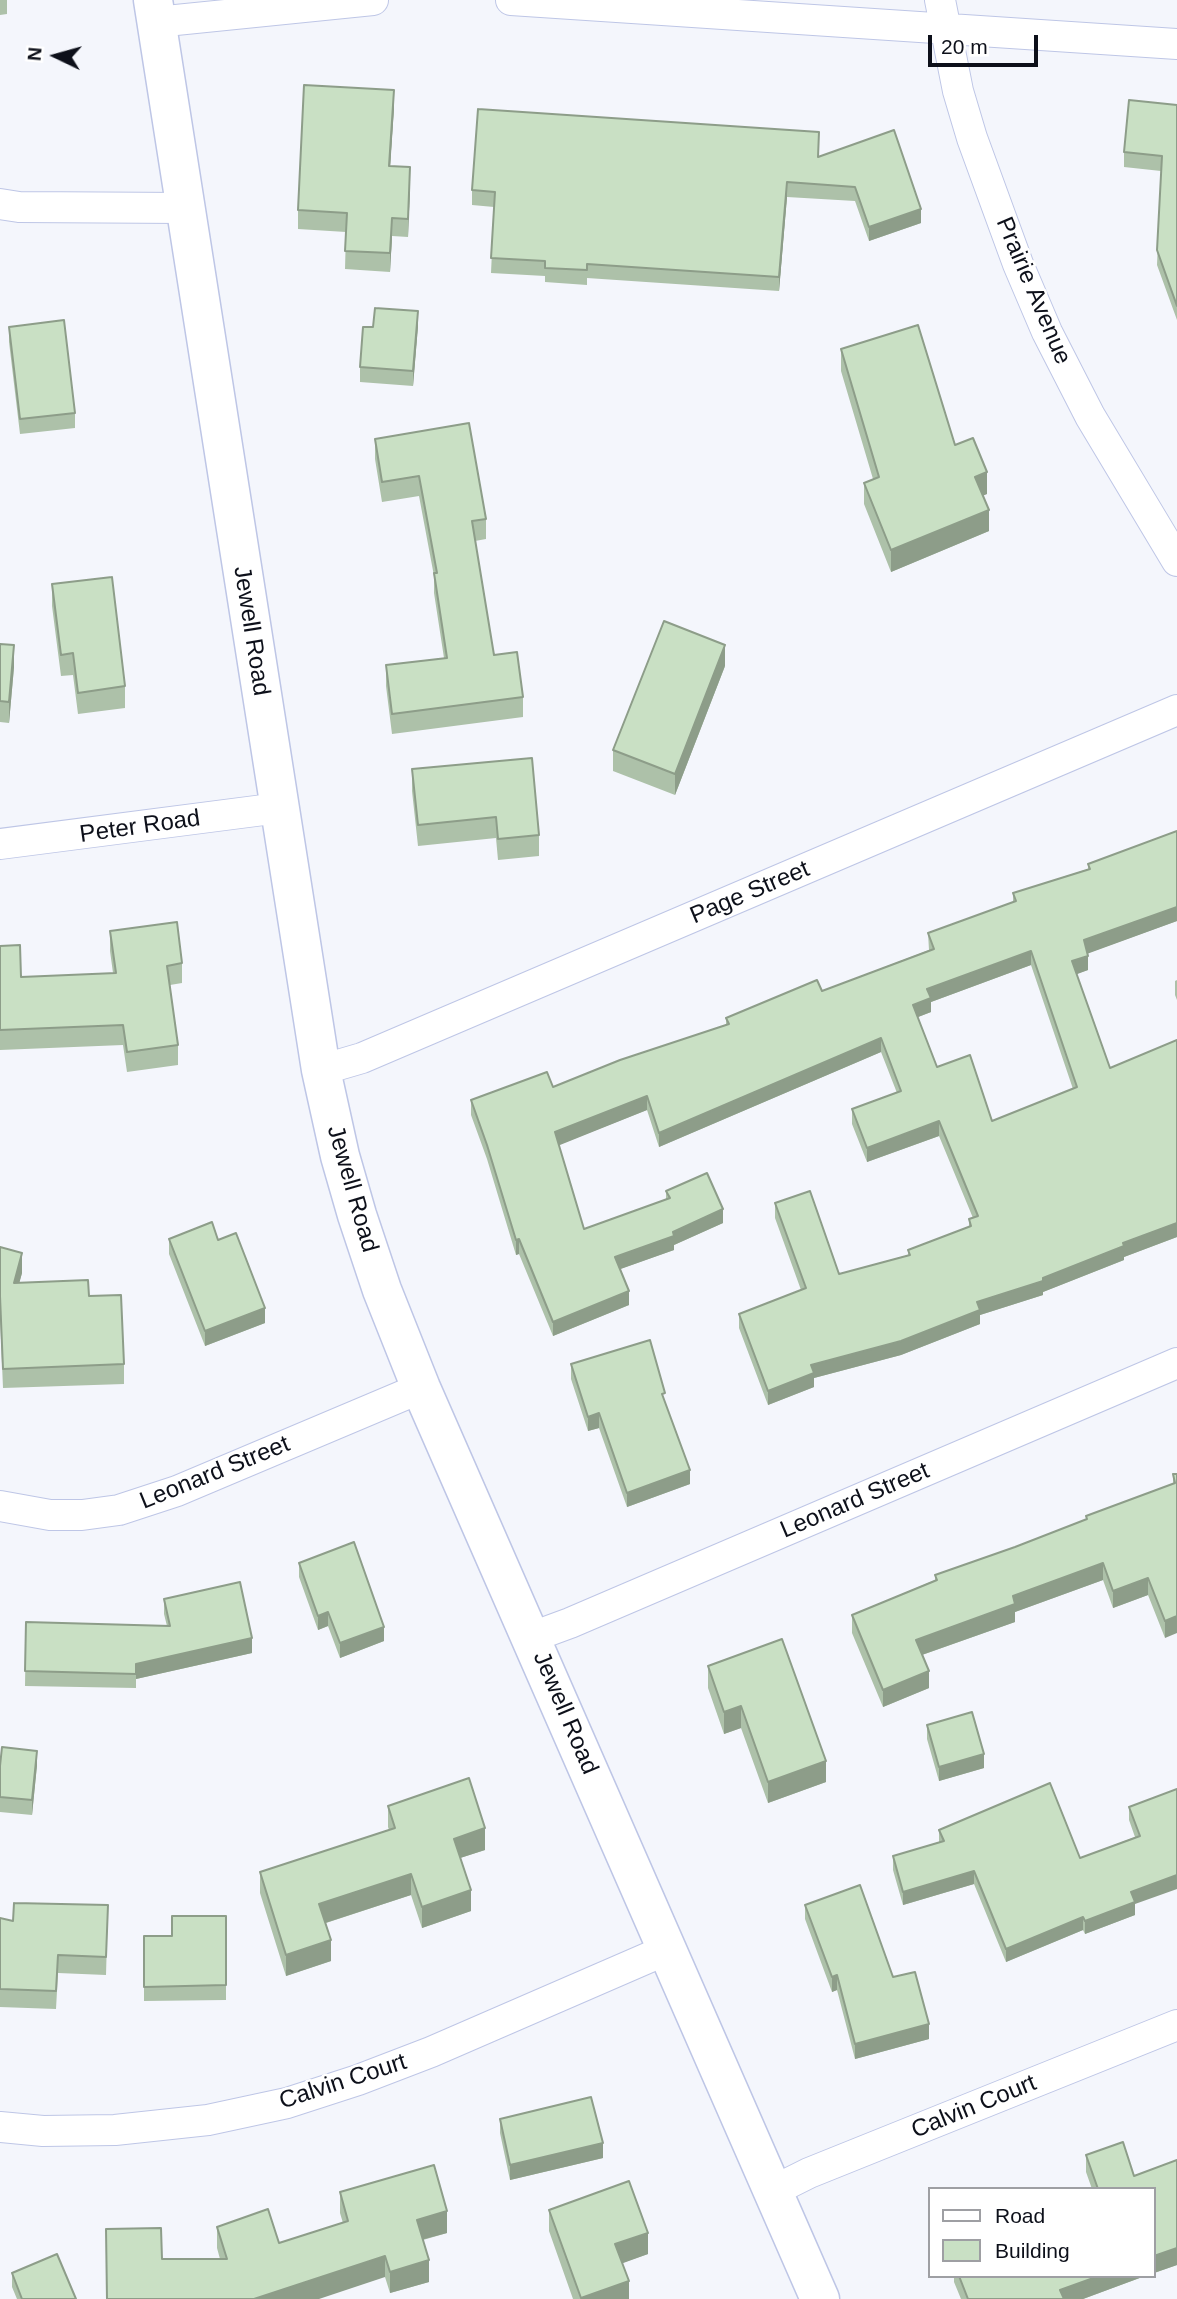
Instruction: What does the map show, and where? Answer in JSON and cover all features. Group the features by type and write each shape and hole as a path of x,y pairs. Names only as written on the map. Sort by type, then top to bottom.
{"street":[{"path":"154,11 373,0"},
{"path":"510,0 1177,44"},
{"name":"Prairie Avenue","path":"940,0 944,30 972,138 1018,264 1047,332 1090,416 1177,561"},
{"name":"Jewell Road","path":"154,11 321,1070 340,1156 357,1215 382,1290 421,1388 820,2299"},
{"path":"0,204 19,207 184,208"},
{"name":"Page Street","path":"321,1070 362,1058 1177,710"},
{"name":"Peter Road","path":"0,844 279,807"},
{"name":"Leonard Street","path":"532,1637 1177,1363"},
{"name":"Leonard Street","path":"0,1506 50,1515 82,1515 118,1510 177,1491 421,1388"},
{"name":"Calvin Court","path":"0,2127 43,2131 115,2130 208,2120 287,2103 431,2052 666,1950"},
{"name":"Calvin Court","path":"773,2191 808,2173 1177,2025"}],"building":[{"path":"304,85 394,90 389,166 410,167 408,219 392,218 390,253 345,251 347,213 298,210"},
{"path":"1129,100 1177,105 1177,306 1157,250 1162,156 1124,152"},
{"path":"478,109 819,132 818,157 894,130 921,209 869,227 855,187 787,182 779,277 587,264 587,270 545,268 545,261 491,258 495,192 472,190"},
{"path":"375,308 418,311 413,371 360,367 363,327 373,327"},
{"path":"64,320 75,413 20,419 9,327"},
{"path":"918,325 955,445 973,438 987,472 975,477 989,510 891,550 864,483 879,477 841,349"},
{"path":"469,423 486,519 472,521 494,655 517,652 523,697 392,714 386,665 447,658 434,573 437,573 419,476 382,482 375,439"},
{"path":"112,577 125,686 78,693 73,653 61,655 52,584"},
{"path":"664,621 725,645 675,774 613,750"},
{"path":"0,644 14,645 9,702 0,701"},
{"path":"532,758 539,835 498,839 496,817 418,825 412,769"},
{"path":"1177,831 1177,907 1084,940 1088,956 1072,961 1110,1068 1177,1040 1177,1223 1123,1243 1124,1246 1043,1278 1043,1281 977,1302 980,1310 901,1341 811,1365 814,1373 768,1391 739,1314 806,1288 775,1203 810,1191 839,1274 910,1255 908,1250 971,1226 969,1219 978,1216 939,1121 867,1148 852,1109 901,1091 881,1038 659,1133 647,1096 555,1132 584,1229 670,1198 666,1191 707,1173 723,1209 673,1232 674,1236 615,1257 629,1291 553,1322 519,1239 516,1240 471,1100 547,1072 553,1087 620,1060 729,1024 726,1018 817,980 822,991 934,949 928,933 1016,901 1013,893 1090,869 1088,864","holes":["1031,951 1077,1087 992,1121 970,1055 937,1067 913,1005 931,998 927,989"]},
{"path":"177,922 182,963 167,966 178,1045 127,1052 123,1025 0,1030 0,946 20,945 21,977 116,973 110,931"},
{"path":"212,1222 218,1240 236,1233 265,1308 205,1331 169,1239"},
{"path":"0,1247 22,1253 14,1283 88,1280 89,1296 121,1295 124,1364 3,1369"},
{"path":"650,1340 665,1393 662,1394 690,1470 627,1493 599,1413 588,1417 571,1364"},
{"path":"1173,1474 1177,1474 1177,1616 1165,1621 1148,1578 1113,1591 1103,1563 1013,1596 1015,1604 916,1640 929,1671 883,1690 852,1615 937,1580 935,1575 1015,1547 1087,1519 1086,1516 1175,1483"},
{"path":"354,1542 384,1627 340,1643 328,1612 318,1616 299,1563"},
{"path":"240,1582 252,1638 136,1664 136,1674 25,1671 26,1622 170,1626 164,1599"},
{"path":"782,1639 826,1761 768,1782 741,1706 724,1712 708,1666"},
{"path":"972,1712 984,1754 939,1767 927,1725"},
{"path":"2,1747 37,1751 32,1800 0,1797"},
{"path":"469,1778 485,1828 454,1839 471,1890 422,1907 411,1874 319,1904 331,1940 286,1955 260,1872 395,1828 388,1806"},
{"path":"1050,1783 1080,1858 1140,1836 1129,1807 1177,1789 1177,1875 1131,1892 1135,1902 1085,1921 1083,1917 1006,1949 974,1871 903,1892 893,1856 944,1841 939,1830"},
{"path":"860,1885 893,1977 915,1972 929,2024 855,2044 837,1975 832,1977 805,1905"},
{"path":"14,1903 108,1905 106,1957 58,1955 56,1991 0,1989 0,1918 13,1921"},
{"path":"172,1916 226,1916 226,1985 144,1987 144,1936 172,1936"},
{"path":"591,2097 603,2143 510,2165 500,2119"},
{"path":"1123,2142 1134,2176 1177,2160 1177,2248 1156,2255 1156,2187 1097,2187 1086,2155"},
{"path":"434,2165 447,2211 417,2220 429,2260 390,2272 385,2256 254,2299 107,2299 106,2229 161,2228 162,2259 227,2259 217,2227 268,2209 279,2243 348,2221 340,2192"},
{"path":"629,2181 648,2233 615,2244 629,2281 581,2298 549,2210"},
{"path":"57,2254 76,2299 22,2299 12,2273"},
{"path":"960,2278 1093,2278 1060,2290 1064,2299 968,2299"}]}
